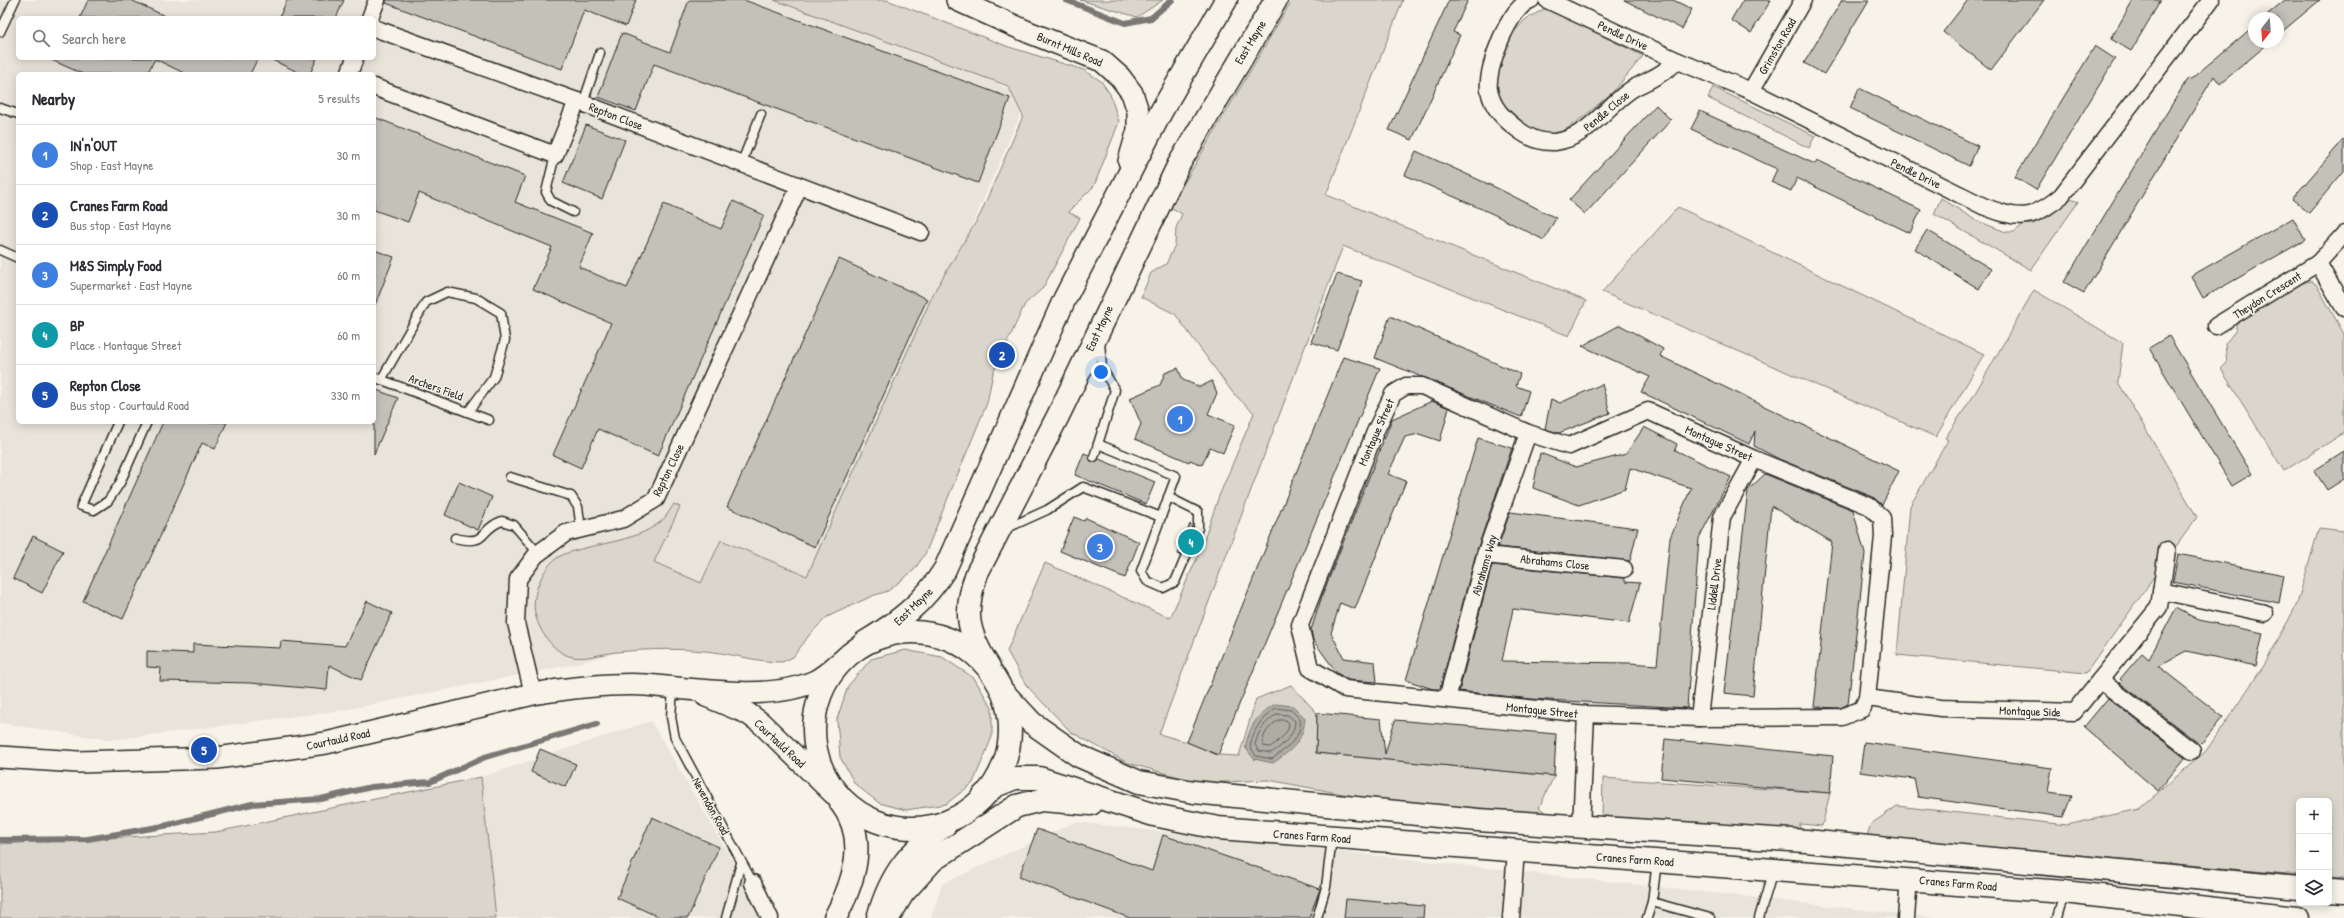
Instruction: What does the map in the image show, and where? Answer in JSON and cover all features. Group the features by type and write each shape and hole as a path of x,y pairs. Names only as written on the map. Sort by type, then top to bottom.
{"main road":[{"name":"East Mayne","path":"864,643 907,615 930,591 945,569 1033,366 1112,204 1162,110 1226,0"},
{"name":"East Mayne","path":"989,667 971,632 969,606 977,573 996,533 1058,416 1179,164 1276,0"},
{"path":"835,918 852,879 857,847 854,826 846,810 825,779 819,762 816,741 820,703 826,685 839,663 864,643 882,636 902,632 922,632 942,636 974,652 989,667 1004,693 1032,723 1079,756 1120,775 1157,787 1378,812 1582,828 1820,842 2296,888"},
{"path":"878,918 889,885 902,863 920,844 984,795 996,780 1005,761 1010,727 1004,693"},
{"name":"Cranes Farm Road","path":"984,795 995,786 1015,778 1039,778 1154,815 1196,825 1332,838 1774,869 2064,892 2258,916 2297,918"},
{"path":"834,794 857,814 881,823 909,828 932,826 957,816"},
{"path":"888,918 903,893 933,860 1017,806 1034,801 1052,800 1108,806 1154,815"},
{"path":"2332,891 2344,892"}],"street":[{"path":"371,16 377,0"},
{"name":"Burnt Mills Road","path":"957,0 1028,32 1102,61 1120,77 1132,93 1138,111 1138,130 1133,152 1112,204"},
{"name":"Pendle Close","path":"1531,0 1520,8 1511,19 1488,75 1489,91 1500,116 1521,132 1537,141 1555,142 1580,133 1631,90 1654,78 1678,61"},
{"name":"Pendle Drive","path":"1547,0 1678,61 1751,91 1983,206 2005,215 2025,216 2038,213 2061,196 2211,0"},
{"name":"Grimston Road","path":"1751,91 1803,0"},
{"path":"376,29 580,102"},
{"path":"350,72 354,60"},
{"path":"376,88 554,155"},
{"name":"Repton Close","path":"554,155 580,102 799,187 921,232"},
{"name":"Repton Close","path":"533,694 516,623 518,579 538,553 566,533 623,519 656,499 799,187"},
{"name":"Theydon Crescent","path":"2216,326 2318,263 2344,234"},
{"path":"2318,263 2344,308"},
{"name":"Montague Street","path":"1406,386 1422,386 1528,433 1569,446 1648,411 1754,459 1869,506 1882,518 1883,536 1867,698 1862,709 1842,717 1699,718 1586,714 1344,689 1310,668 1300,625 1375,432 1393,394 1406,386"},
{"name":"Abrahams Way","path":"1447,699 1485,555 1528,433"},
{"name":"Liddell Drive","path":"1699,718 1722,517 1754,459"},
{"name":"Montague Side","path":"1867,698 1941,708 2074,712 2159,607 2167,550"},
{"name":"Abrahams Close","path":"1485,555 1624,569"},
{"path":"2161,591 2265,613"},
{"name":"Courtauld Road","path":"673,689 728,692 788,689 816,681 839,663"},
{"path":"2100,680 2192,752"},
{"name":"Courtauld Road","path":"0,757 78,762 217,758 326,743 533,694 610,685 645,685 702,694 723,702 761,722 834,794"},
{"path":"1582,828 1586,714"},
{"path":"1511,918 1516,850"},
{"path":"1906,918 1909,879"},
{"name":"Nevendon Road","path":"753,883 770,918"}],"lane":[{"path":"0,32 15,0"},
{"path":"580,102 600,53"},
{"path":"0,108 16,113"},
{"path":"741,164 761,114"},
{"path":"554,155 546,192 551,201 573,212"},
{"path":"0,250 16,257"},
{"path":"377,378 426,302 447,292 476,298 502,313 505,340 494,377 468,412"},
{"path":"1094,457 1115,390 1102,368 1099,329"},
{"name":"Archers Field","path":"377,378 489,420"},
{"path":"117,424 81,506 94,510 108,501 120,483 146,424"},
{"path":"1098,444 1176,476 1141,571 1147,581 1163,588 1175,582 1198,528 1198,512 1168,498"},
{"path":"510,477 571,496 578,507 581,529"},
{"path":"996,533 1047,510 1084,483 1161,517"},
{"path":"455,538 472,542 478,540 495,523 502,520 514,525 538,553"},
{"name":"Nevendon Road","path":"673,689 671,717 675,738 753,883"},
{"path":"1317,918 1326,887 1332,838"},
{"path":"1647,918 1652,902 1657,861"},
{"path":"726,918 742,862"},
{"path":"1759,918 1774,869"},
{"path":"2057,918 2064,892"},
{"path":"1652,902 1710,918"}],"shaded area":[{"path":"0,0 840,0 1027,99 810,599 575,664 344,710 111,740 0,723"},
{"path":"774,0 887,0 1009,47 1084,70 1101,81 1110,94 1119,122 1094,186 1068,212 1080,218 1043,288 1025,304 993,373 987,403 925,554 914,570 888,591 872,596 827,617 810,634 793,657 782,662 756,660 714,652 677,649 629,651 581,658 569,656 557,649 547,639 539,626 535,613 534,606 536,592 538,584 545,571 554,560 565,554 642,533 659,523 674,504 680,507 654,562 701,583 721,540 807,576 934,292 980,215 1023,116 1008,86"},
{"path":"1080,0 1163,0 1137,17"},
{"path":"1292,0 1403,0 1326,195 1586,301 1569,336 1343,246 1159,734 1187,742 1218,755 1239,756 1256,699 1291,685 1317,713 1316,753 1554,776 1539,808 1547,813 1381,801 1268,780 1200,783 1128,763 1071,732 1026,685 1007,651 1045,563 1170,618 1201,549 1219,496 1254,413 1233,393 1175,314 1141,297 1151,273 1166,264 1175,245 1176,228 1182,214 1170,207"},
{"path":"1546,8 1643,56 1613,92 1583,117 1561,133 1542,135 1520,124 1505,111 1497,94 1494,74 1513,33 1526,19"},
{"path":"1713,87 1815,136 1809,148 1708,98"},
{"path":"1941,198 1975,220 2006,232 2014,232 2024,224 2033,224 2050,216 2069,198 2078,202 2031,270 1934,214"},
{"path":"1678,207 1984,354 1936,437 1602,292"},
{"path":"2310,281 2316,284 2344,334 2344,433 2284,471 2221,369 2227,363 2225,344 2236,330 2236,324 2244,315 2303,283"},
{"path":"2034,290 2123,343 2118,382 2197,517 2086,673 1897,655 1910,506 1948,440 1945,438 1974,395"},
{"path":"2319,528 2344,531 2344,879 2332,878 2332,798 2296,798 2296,875 1867,836 1871,824 1897,806 2067,825 2139,809 2206,751 2265,664 2297,604"},
{"path":"905,650 942,657 974,678 992,708 992,737 973,783 946,804 906,810 879,803 855,784 840,757 837,719 848,686 871,659"},
{"path":"651,721 766,918 496,918 481,777"},
{"path":"481,777 496,918 0,918 0,844 216,832"},
{"path":"1603,778 1830,793 1822,826 1800,824 1799,832 1602,816"},
{"path":"1075,822 1937,918 931,918 942,884"}],"water":[{"path":"1275,704 1293,706 1305,718 1302,733 1295,745 1286,754 1273,763 1254,759 1245,747 1249,732 1258,717"}],"building":[{"path":"88,0 131,0 165,16 81,16"},
{"path":"287,0 344,0 337,16 280,16"},
{"path":"386,0 636,0 626,26 584,10 562,69 386,3"},
{"path":"689,0 744,0 1010,98 978,183 654,64 636,111 598,97 622,33 670,52"},
{"path":"1449,0 1468,0 1453,32 1460,35 1412,140 1389,130"},
{"path":"1624,0 1673,0 1692,9 1682,29"},
{"path":"1743,0 1771,0 1751,33 1731,20"},
{"path":"1842,0 1869,0 1824,74 1804,63"},
{"path":"1968,0 2044,0 1991,70 1943,32"},
{"path":"2133,0 2161,0 2131,51 2111,39"},
{"path":"2285,0 2320,0 2284,30 2284,12 2270,12"},
{"path":"2248,31 2248,48 2263,48 2220,84 2214,76 2084,293 2064,282 2188,78 2191,79"},
{"path":"2095,46 2115,59 2036,190 2015,177"},
{"path":"52,60 154,60 148,72 78,72"},
{"path":"157,60 257,60 251,72 182,72"},
{"path":"272,60 316,60 311,72 298,72"},
{"path":"1859,88 1978,146 1969,166 1850,108"},
{"path":"1656,105 1671,120 1585,214 1569,200"},
{"path":"1700,111 1815,164 1817,160 1921,210 1910,233 1797,178 1791,191 1771,182 1777,169 1691,129"},
{"path":"376,118 525,176 515,202 593,233 579,267 627,288 664,204 721,229 733,201 764,215 658,456 598,429 581,468 553,455 611,323 533,289 552,247 419,193 408,222 376,211"},
{"path":"586,125 625,140 602,199 563,183"},
{"path":"2344,139 2344,171 2309,213 2292,199"},
{"path":"1416,151 1499,189 1556,218 1544,240 1493,214 1405,175"},
{"path":"2293,218 2305,240 2203,298 2191,276"},
{"path":"1927,230 1991,269 1979,289 1915,249"},
{"path":"376,251 394,257 376,302"},
{"path":"839,259 927,299 815,547 727,507"},
{"path":"1337,274 1362,281 1337,350 1311,342"},
{"path":"1390,316 1520,374 1516,386 1529,391 1521,417 1375,358"},
{"path":"1620,325 1663,349 1660,356 1899,471 1882,505 1873,497 1779,459 1754,446 1755,431 1749,444 1641,392 1650,377 1582,346"},
{"path":"2169,336 2252,474 2232,486 2149,348"},
{"path":"1343,357 1380,368 1218,755 1187,742"},
{"path":"1178,368 1183,380 1200,387 1212,381 1217,393 1208,414 1235,425 1223,453 1210,447 1202,465 1190,460 1189,462 1135,439 1141,424 1130,398 1160,385 1165,373"},
{"path":"1602,384 1610,413 1559,433 1545,429 1551,399 1560,403"},
{"path":"376,390 398,398 374,454 374,424 376,424"},
{"path":"1432,401 1449,408 1440,441 1419,434 1405,437 1388,474 1406,481 1355,609 1340,603 1331,633 1344,658 1375,662 1377,682 1348,680 1337,673 1313,640 1311,630 1322,596 1392,419"},
{"path":"162,424 226,424 215,449 202,443 123,619 83,601"},
{"path":"1644,427 1677,444 1675,450 1731,477 1699,538 1687,708 1531,699 1459,691 1492,565 1625,578 1625,582 1640,583 1629,623 1513,609 1502,661 1630,663 1657,665 1670,538 1691,488 1630,468 1625,489 1579,505 1533,488 1540,453 1576,467 1626,454"},
{"path":"1478,438 1512,448 1476,553 1440,689 1433,689 1406,680"},
{"path":"2344,451 2344,479 2327,490 2314,470"},
{"path":"1084,453 1089,455 1092,462 1099,459 1155,482 1146,504 1075,475"},
{"path":"1765,474 1853,510 1865,554 1848,704 1840,708 1814,707 1832,542 1771,506 1753,696 1724,693 1748,490"},
{"path":"459,482 492,497 478,530 445,515"},
{"path":"1510,512 1638,528 1630,561 1498,547"},
{"path":"1074,517 1084,521 1086,518 1139,542 1125,578 1060,551"},
{"path":"1190,524 1192,527 1181,555 1178,554"},
{"path":"33,536 63,551 42,593 13,578"},
{"path":"2178,554 2284,575 2279,603 2173,582"},
{"path":"367,601 392,613 361,680 329,665 327,690 251,683 160,681 161,668 147,667 147,651 193,653 193,644 280,648 281,641 345,646"},
{"path":"2176,608 2199,620 2263,633 2256,666 2186,651 2158,666 2223,717 2201,744 2120,683 2122,681 2120,679 2142,653 2149,659"},
{"path":"2108,698 2185,758 2158,791 2084,727"},
{"path":"1317,713 1381,719 1385,754 1395,720 1556,734 1554,776 1316,753"},
{"path":"1665,739 1833,756 1830,793 1661,778"},
{"path":"1864,742 2052,768 2048,792 2072,795 2063,817 1918,797 1914,779 1860,772"},
{"path":"540,749 576,764 566,787 531,772"},
{"path":"652,817 719,847 688,918 661,918 617,898"},
{"path":"1037,829 1152,871 1163,835 1320,889 1309,918 1130,918 1019,877"},
{"path":"1346,899 1424,906 1423,918 1344,918"}],"waterway":[{"path":"1066,0 1125,23 1151,18 1172,0"},
{"path":"0,840 88,839 164,826 252,804 321,799 371,787 430,782 485,757 597,724"}],"place":[{"name":"Cranes Farm Road","path":"1002,355"},
{"name":"IN'n'OUT","path":"1180,419"},
{"name":"BP","path":"1191,542"},
{"name":"M&S Simply Food","path":"1100,547"},
{"name":"Repton Close","path":"204,750"}]}
